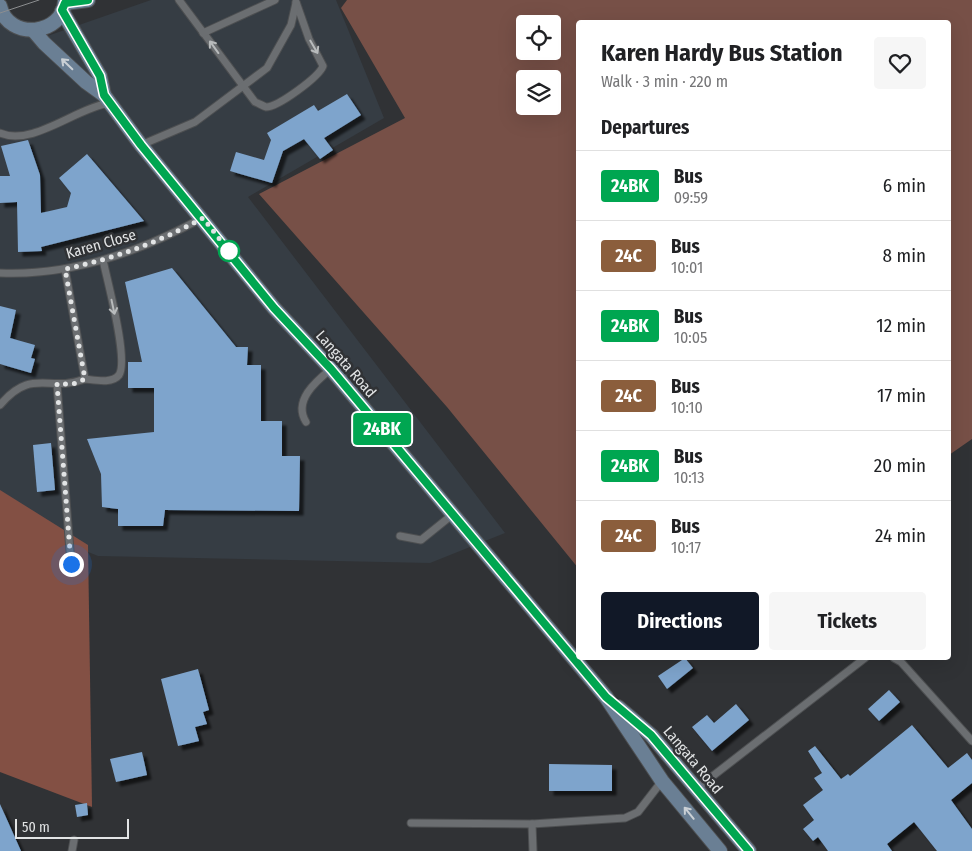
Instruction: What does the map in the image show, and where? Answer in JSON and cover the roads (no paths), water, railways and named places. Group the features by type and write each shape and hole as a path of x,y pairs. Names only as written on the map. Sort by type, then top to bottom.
{"main road":[{"path":"0,29 16,27 34,30 48,26 64,5 88,0"},
{"path":"64,5 100,76 106,99"},
{"path":"0,6 7,20 16,27"},
{"path":"34,30 44,43 106,99"},
{"name":"Langata Road","path":"106,99 141,145 203,218 274,308 331,369 606,697 662,781 720,851"},
{"name":"Langata Road","path":"606,697 651,735 749,851"}],"lane":[{"path":"179,0 255,102 266,107 304,86 321,71 323,66 309,38 296,1"},
{"path":"203,33 275,0"},
{"path":"141,145 195,122 267,68 291,25 296,1"},
{"path":"0,133 9,137 35,133 106,99"},
{"name":"Karen Close","path":"0,273 65,269 103,260 165,239 203,218"},
{"path":"0,404 19,386 31,382 73,384 85,379 112,380 118,376 122,368 120,340 103,260"},
{"path":"65,269 85,379"},
{"path":"306,422 301,414 301,406 312,385 331,369"},
{"path":"57,384 71,564"},
{"path":"400,536 420,540 452,515"},
{"path":"696,789 862,660"},
{"path":"898,660 972,741"},
{"path":"411,823 532,824 625,818 638,812 662,781"},
{"path":"532,824 532,851"},
{"path":"72,851 74,840"}],"tram line":[{"path":"0,13 39,0"}]}
